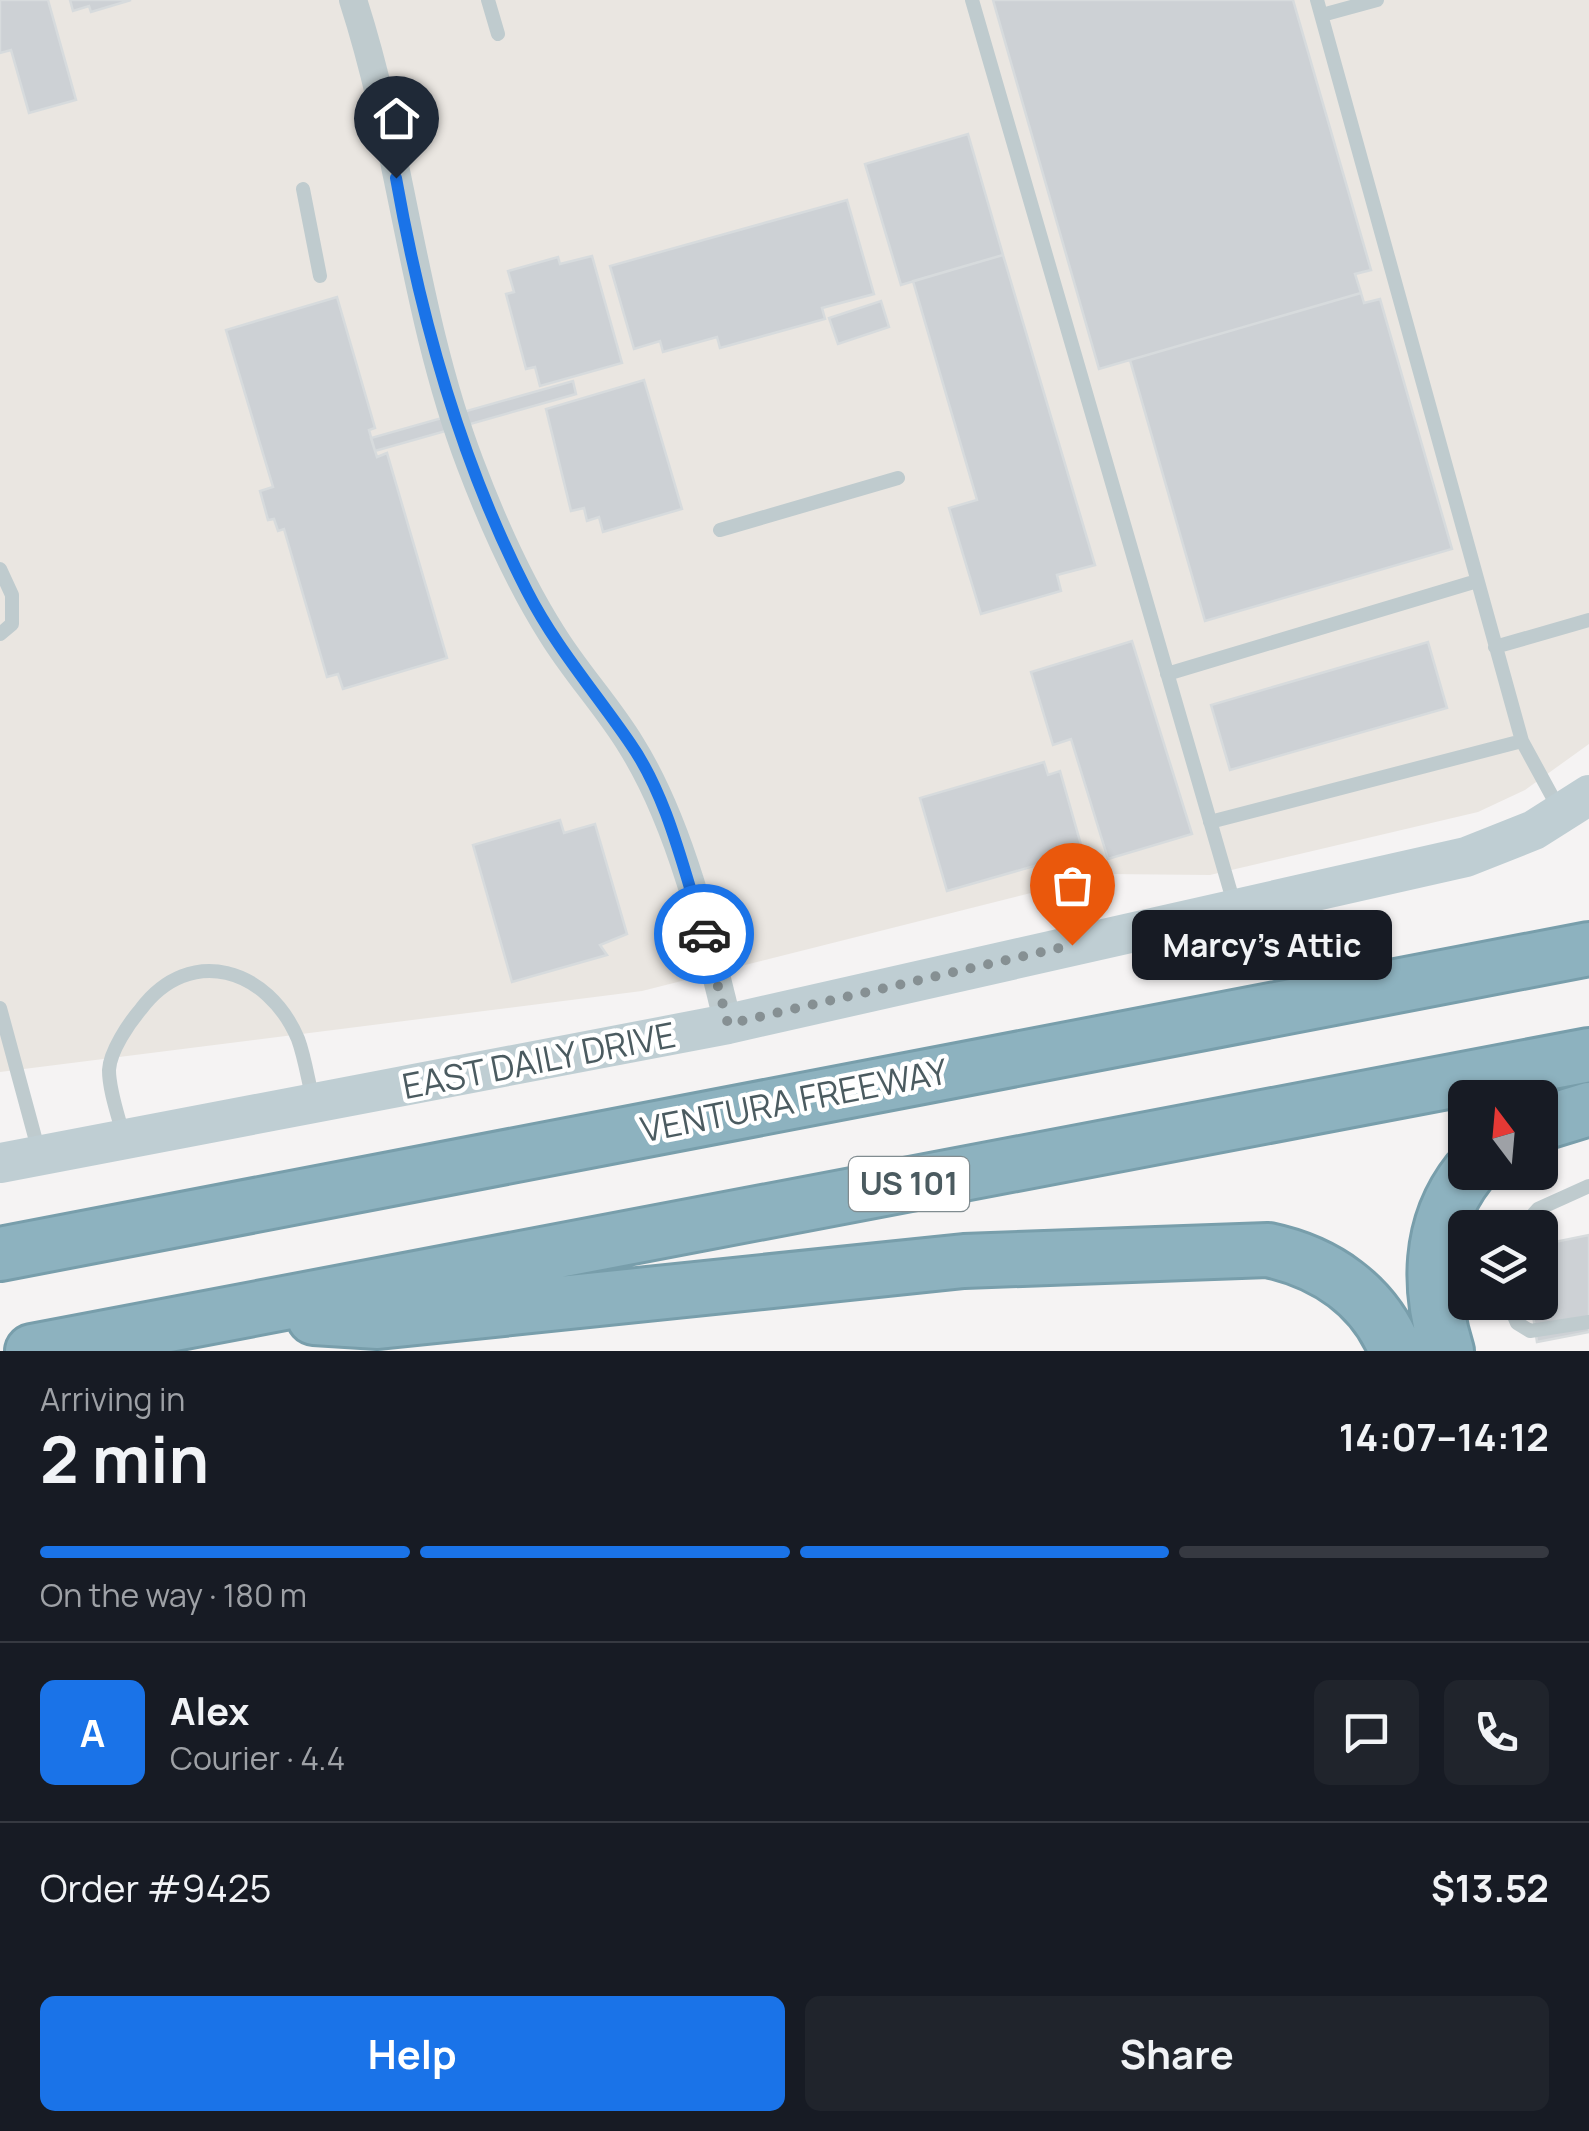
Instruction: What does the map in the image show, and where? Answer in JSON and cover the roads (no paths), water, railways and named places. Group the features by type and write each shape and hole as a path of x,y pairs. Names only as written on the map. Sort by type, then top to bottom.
{"highway":[{"path":"1251,1014 1589,914"},
{"name":"VENTURA FREEWAY","path":"0,1254 1589,949"},
{"name":"US 101","path":"32,1351 1589,1055"},
{"path":"1558,1118 1589,1109"},
{"path":"1446,1351 1432,1288 1433,1258 1444,1220 1460,1190"},
{"path":"228,1314 378,1322 964,1261 1268,1250 1299,1257 1357,1291 1378,1315 1396,1351"}],"main road":[{"name":"EAST DAILY DRIVE","path":"0,1163 728,1024 1466,858 1576,804"}],"street":[{"path":"353,0 376,68 409,252 470,462 543,620 631,744 649,780 678,849 728,1024"}],"lane":[{"path":"488,0 498,34"},
{"path":"972,0 1235,909"},
{"path":"1377,0 1320,8 1522,742 1576,804"},
{"path":"303,190 320,276"},
{"path":"720,530 898,478"},
{"path":"0,569 12,595 12,624 0,634"},
{"path":"1167,674 1477,581"},
{"path":"1496,647 1589,620"},
{"path":"1210,822 1522,742"},
{"path":"124,1139 109,1068 129,1024 158,986 198,970 237,974 271,1000 297,1038 314,1104"},
{"path":"0,1008 40,1156"},
{"path":"1537,1210 1589,1186"},
{"path":"1515,1320 1530,1332 1589,1322"}],"place":[{"name":"Marcy's Attic","path":"1072,945"}]}
